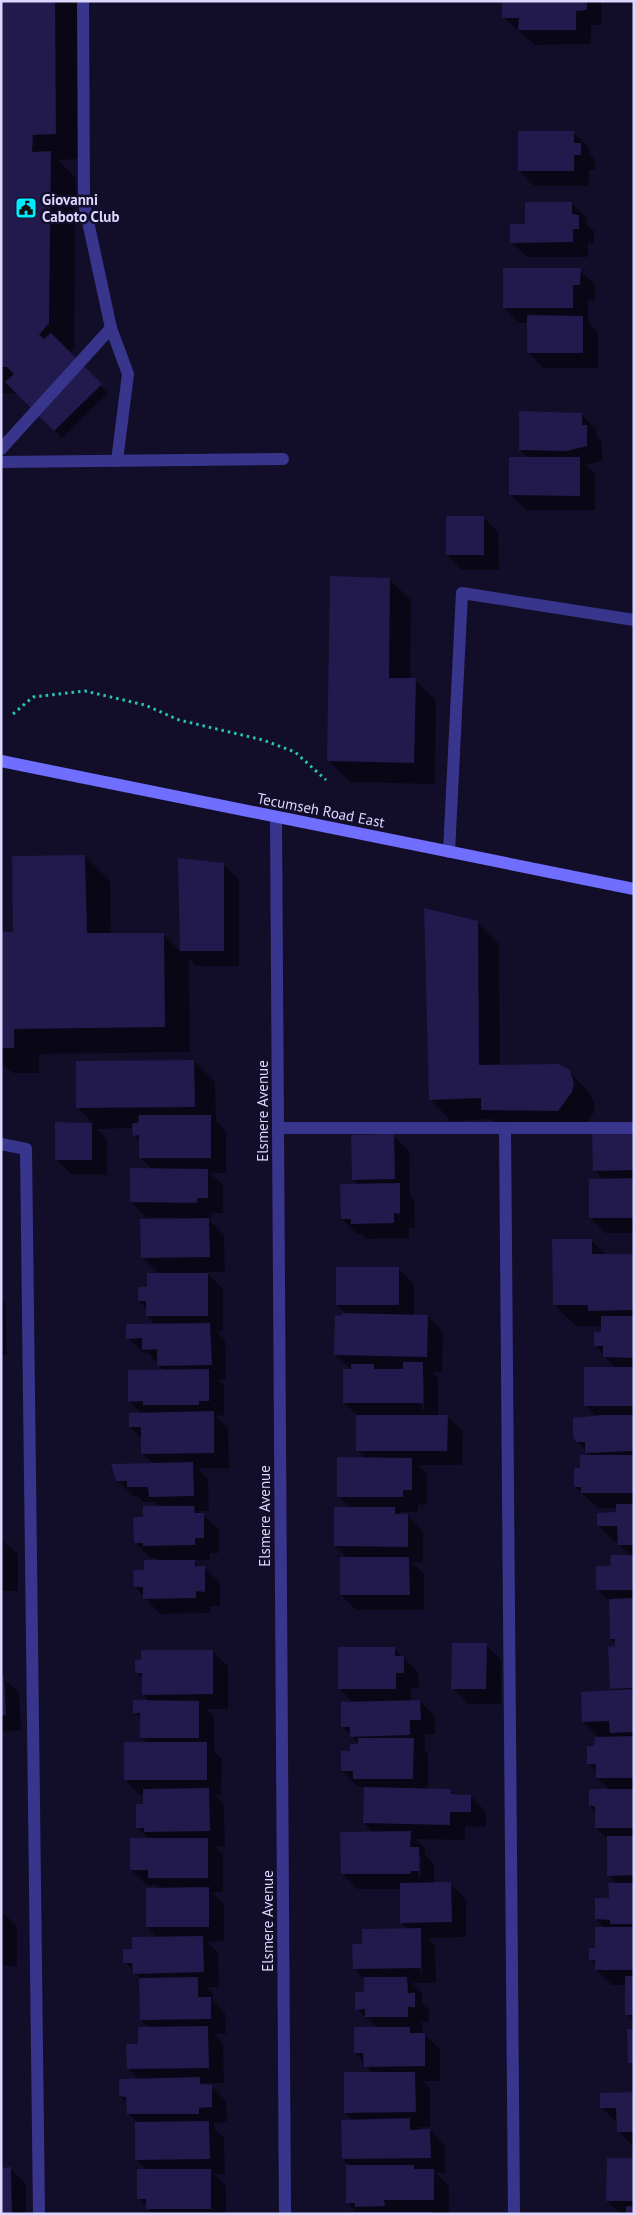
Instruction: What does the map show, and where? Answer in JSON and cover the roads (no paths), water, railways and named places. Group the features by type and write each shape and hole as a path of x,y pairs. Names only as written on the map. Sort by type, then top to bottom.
{"main road":[{"name":"Tecumseh Road East","path":"1,761 634,889"}],"street":[{"path":"83,1 84,203 111,328 128,374 117,461"},
{"path":"1,449 111,328"},
{"path":"1,462 283,459"},
{"path":"450,852 462,593 634,620"},
{"name":"Elsmere Avenue","path":"276,818 285,2214"},
{"path":"278,1128 634,1128"},
{"path":"505,1128 514,2214"},
{"path":"1,1144 26,1149 39,2214"}],"place":[{"name":"Giovanni Caboto Club","path":"26,208"}]}
